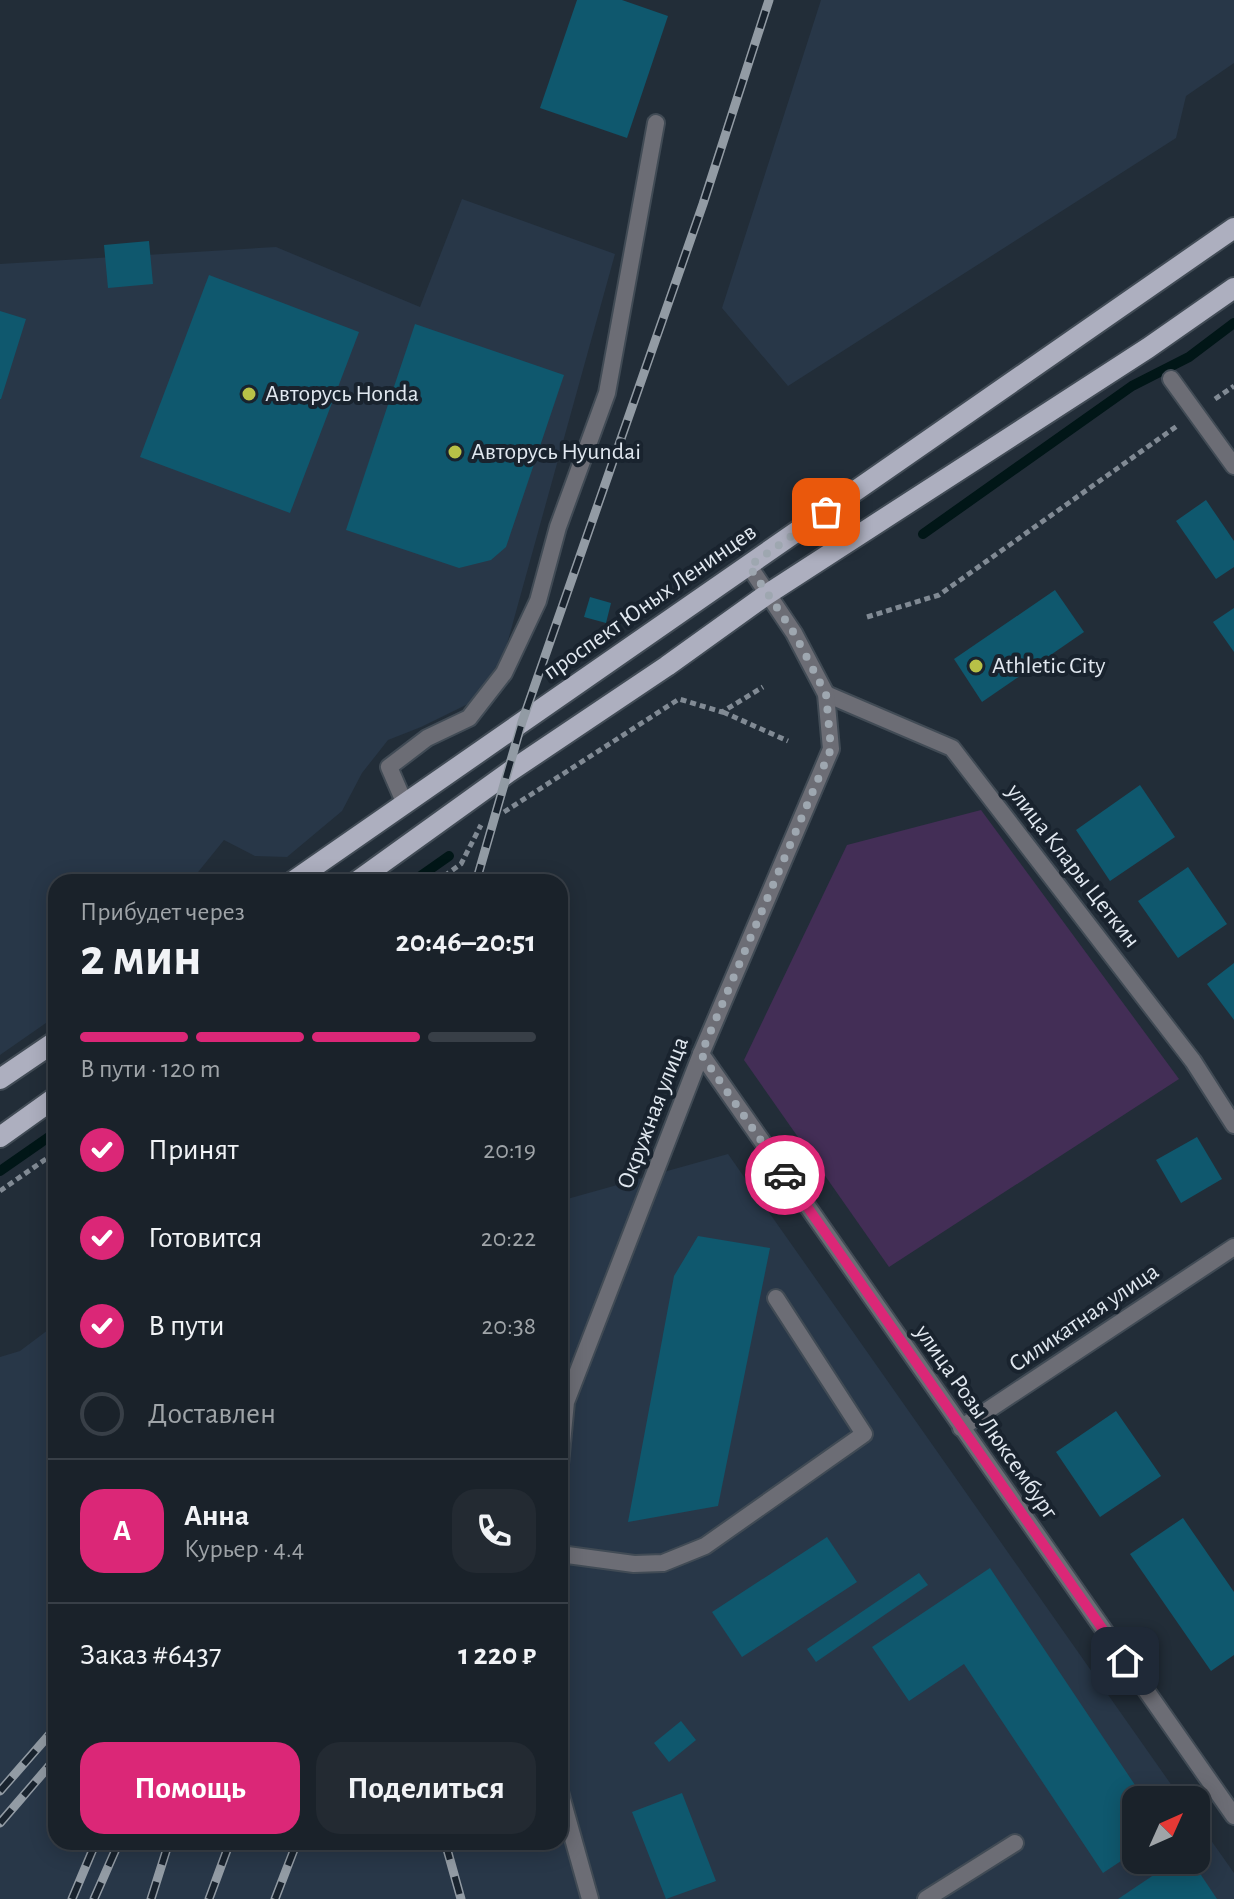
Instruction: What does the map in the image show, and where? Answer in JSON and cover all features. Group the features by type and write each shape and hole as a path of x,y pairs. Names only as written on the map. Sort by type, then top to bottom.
{"main road":[{"name":"проспект Юных Ленинцев","path":"304,874 1234,228"},
{"path":"367,874 766,595 1148,348 1234,288"},
{"path":"0,1079 48,1046"},
{"path":"0,1137 48,1103"}],"street":[{"path":"405,804 389,767 427,738 469,718 504,673 538,601 558,527 607,393 656,123"},
{"path":"1171,379 1234,466"},
{"path":"749,566 794,633 826,694"},
{"name":"Окружная улица","path":"568,1397 701,1054 831,749 826,694"},
{"name":"улица Клары Цеткин","path":"826,694 952,748 1193,1061 1234,1125"},
{"name":"улица Розы Люксембург","path":"701,1054 1234,1816"},
{"name":"Силикатная улица","path":"961,1428 1234,1247"},
{"path":"568,1555 634,1564 663,1563 705,1546 864,1434 776,1298"},
{"path":"568,1821 590,1899"},
{"path":"926,1899 1015,1843"}],"path":[{"path":"867,617 939,595 1234,386"},
{"path":"722,712 763,687"},
{"path":"496,817 679,699 722,712 788,741"},
{"path":"447,874 461,864 482,823"},
{"path":"0,1191 48,1158"}],"shaded area":[{"path":"821,0 1234,0 1234,63 1186,96 1176,138 788,386 722,308"},
{"path":"462,199 615,254 504,655 472,702 388,740 362,773 342,811 287,857 255,856 224,840 196,874 48,874 48,1022 0,1055 0,264 276,247 420,307"},
{"path":"981,810 1179,1079 889,1267 744,1060 847,845"},
{"path":"728,1154 1172,1786 1122,1786 1122,1874 1210,1874 1210,1839 1234,1873 1234,1899 0,1899 0,1357 20,1351 48,1330 48,1850 568,1850 568,1199"}],"building":[{"path":"577,0 622,0 668,16 627,138 540,108"},
{"path":"149,241 153,284 108,288 104,245"},
{"name":"Авторусь Honda","path":"209,275 359,332 290,513 140,457"},
{"path":"0,311 26,319 1,399 0,399"},
{"name":"Авторусь Hyundai","path":"415,324 564,375 506,547 491,560 459,568 346,530"},
{"path":"1206,500 1234,541 1234,567 1216,579 1176,521"},
{"path":"1055,590 1084,632 982,702 954,659"},
{"path":"590,597 611,603 606,623 584,617"},
{"path":"1234,608 1234,652 1213,622"},
{"path":"1140,785 1175,837 1110,881 1076,830"},
{"path":"1188,867 1227,924 1178,958 1138,901"},
{"path":"1234,963 1234,1020 1207,984"},
{"path":"1197,1137 1222,1179 1181,1203 1156,1160"},
{"path":"698,1236 770,1248 718,1506 628,1522 674,1276"},
{"path":"1116,1411 1161,1476 1100,1517 1056,1452"},
{"path":"1183,1518 1234,1592 1234,1655 1211,1671 1130,1554"},
{"path":"827,1537 857,1582 742,1657 712,1612"},
{"path":"990,1568 1136,1786 1122,1786 1122,1860 1103,1873 964,1664 909,1701 872,1647"},
{"path":"919,1573 928,1585 816,1662 807,1649"},
{"path":"681,1721 696,1740 669,1762 654,1743"},
{"path":"682,1793 716,1881 666,1899 632,1812"},
{"path":"1155,1874 1200,1874 1217,1899 1118,1899"}],"waterway":[{"path":"923,534 1132,386 1189,357 1234,323"},
{"path":"423,874 449,856"},
{"path":"0,1171 48,1138"}],"railway":[{"path":"478,874 522,722 703,204 769,0"},
{"path":"0,1791 48,1736"},
{"path":"0,1823 48,1767"},
{"path":"72,1899 93,1850"},
{"path":"94,1899 115,1850"},
{"path":"151,1899 166,1850"},
{"path":"209,1899 227,1850"},
{"path":"275,1899 294,1850"},
{"path":"447,1850 461,1899"}],"way so far":[{"path":"785,1175 701,1054 831,749 826,694 794,633 749,566 826,512"}],"place":[{"name":"Авторусь Honda","path":"249,394"},
{"name":"Авторусь Hyundai","path":"455,452"},
{"name":"Athletic City","path":"976,666"}],"route":[{"path":"785,1175 1125,1661"}]}
